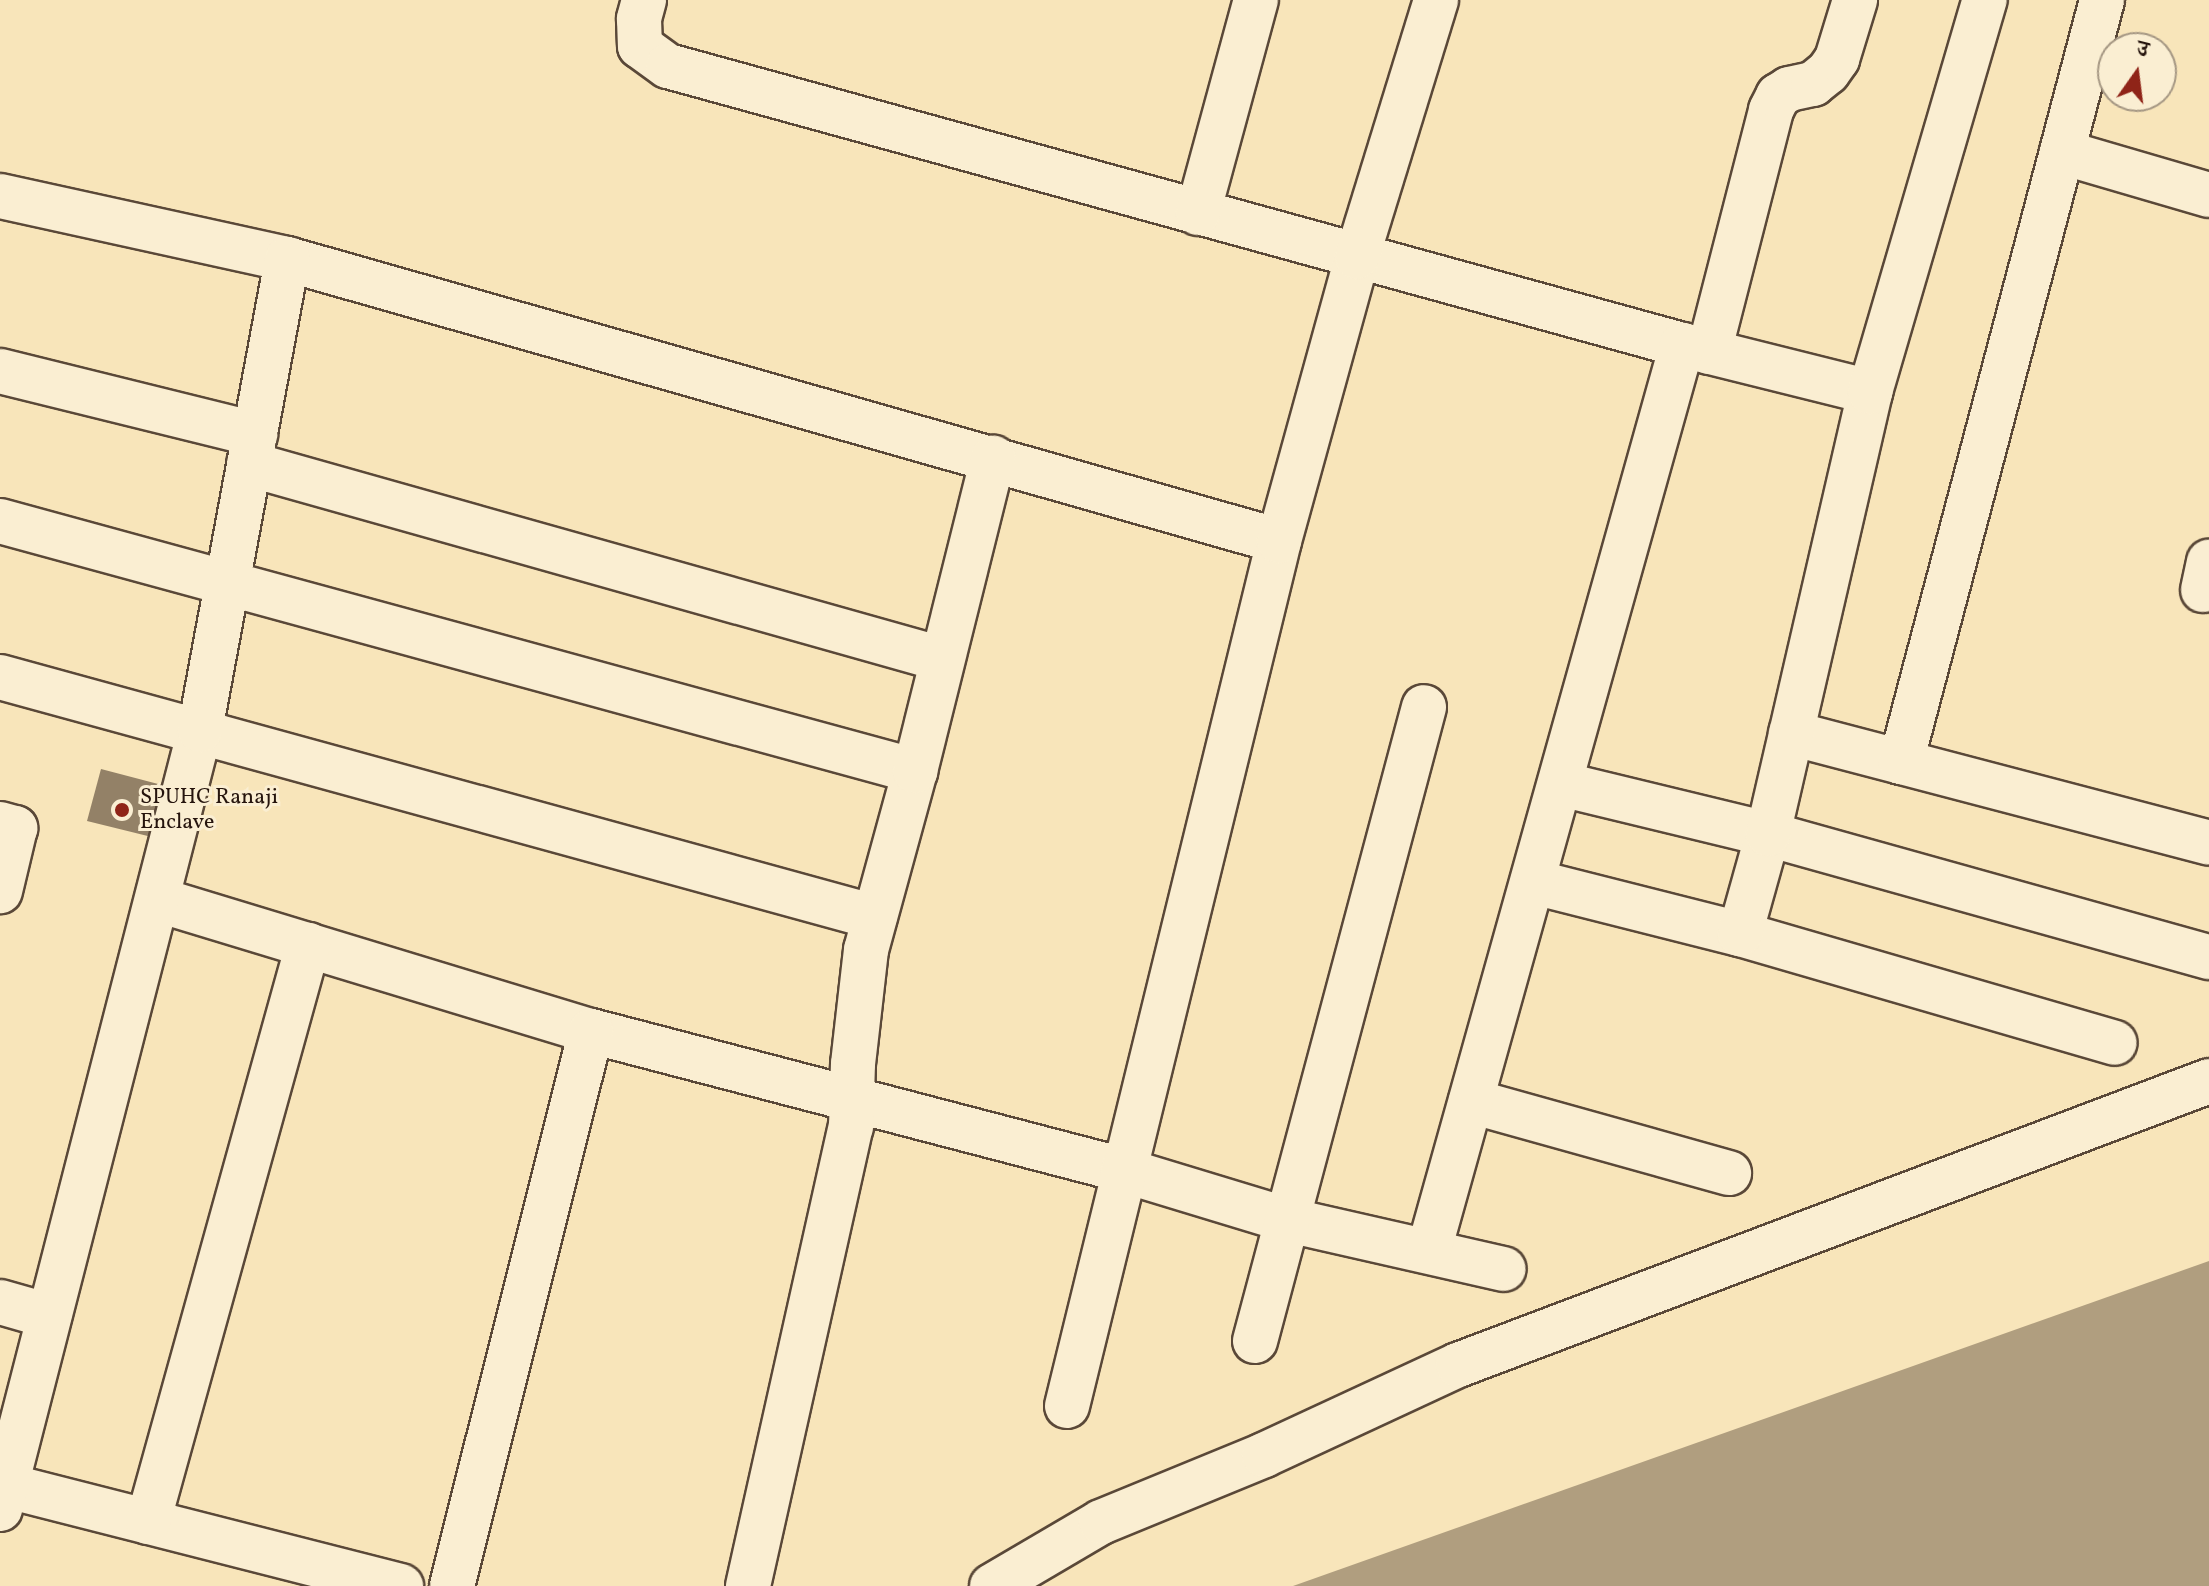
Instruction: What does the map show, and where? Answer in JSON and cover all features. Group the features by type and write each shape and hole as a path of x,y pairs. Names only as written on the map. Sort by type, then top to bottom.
{"street":[{"path":"644,0 639,19 640,46 668,66 1357,257 1870,392"},
{"path":"1198,213 1256,0"},
{"path":"1067,1406 1279,541 1357,257 1436,0"},
{"path":"1429,1250 1561,784 1771,110 1778,96 1789,89 1813,84 1828,72 1837,59 1855,0"},
{"path":"1740,934 1768,834 1870,392 1985,0"},
{"path":"1901,762 2102,0"},
{"path":"2062,152 2209,195"},
{"path":"0,196 287,259 1279,541"},
{"path":"287,259 200,730 159,900 2,1493 148,1522 401,1586"},
{"path":"0,371 942,659"},
{"path":"748,1586 855,1100 853,1064 866,950 915,771 993,458"},
{"path":"0,521 915,771"},
{"path":"0,677 875,917"},
{"path":"1255,1341 1424,707"},
{"path":"1791,733 2209,843"},
{"path":"1561,784 1768,834 2209,957"},
{"path":"0,824 15,828 0,891"},
{"path":"1534,882 1740,934 2114,1043"},
{"path":"159,900 591,1031 1123,1170 1288,1220 1503,1269"},
{"path":"148,1522 308,945"},
{"path":"452,1586 591,1031"},
{"path":"992,1586 1101,1522 1264,1455 1458,1365 2209,1081"},
{"path":"1471,1101 1729,1173"},
{"path":"0,1302 49,1316"}],"shaded area":[{"path":"2209,1261 2209,1586 1293,1586"}],"building":[{"path":"101,769 181,790 168,841 87,821"}],"place":[{"name":"SPUHC Ranaji Enclave","path":"122,810"}]}
